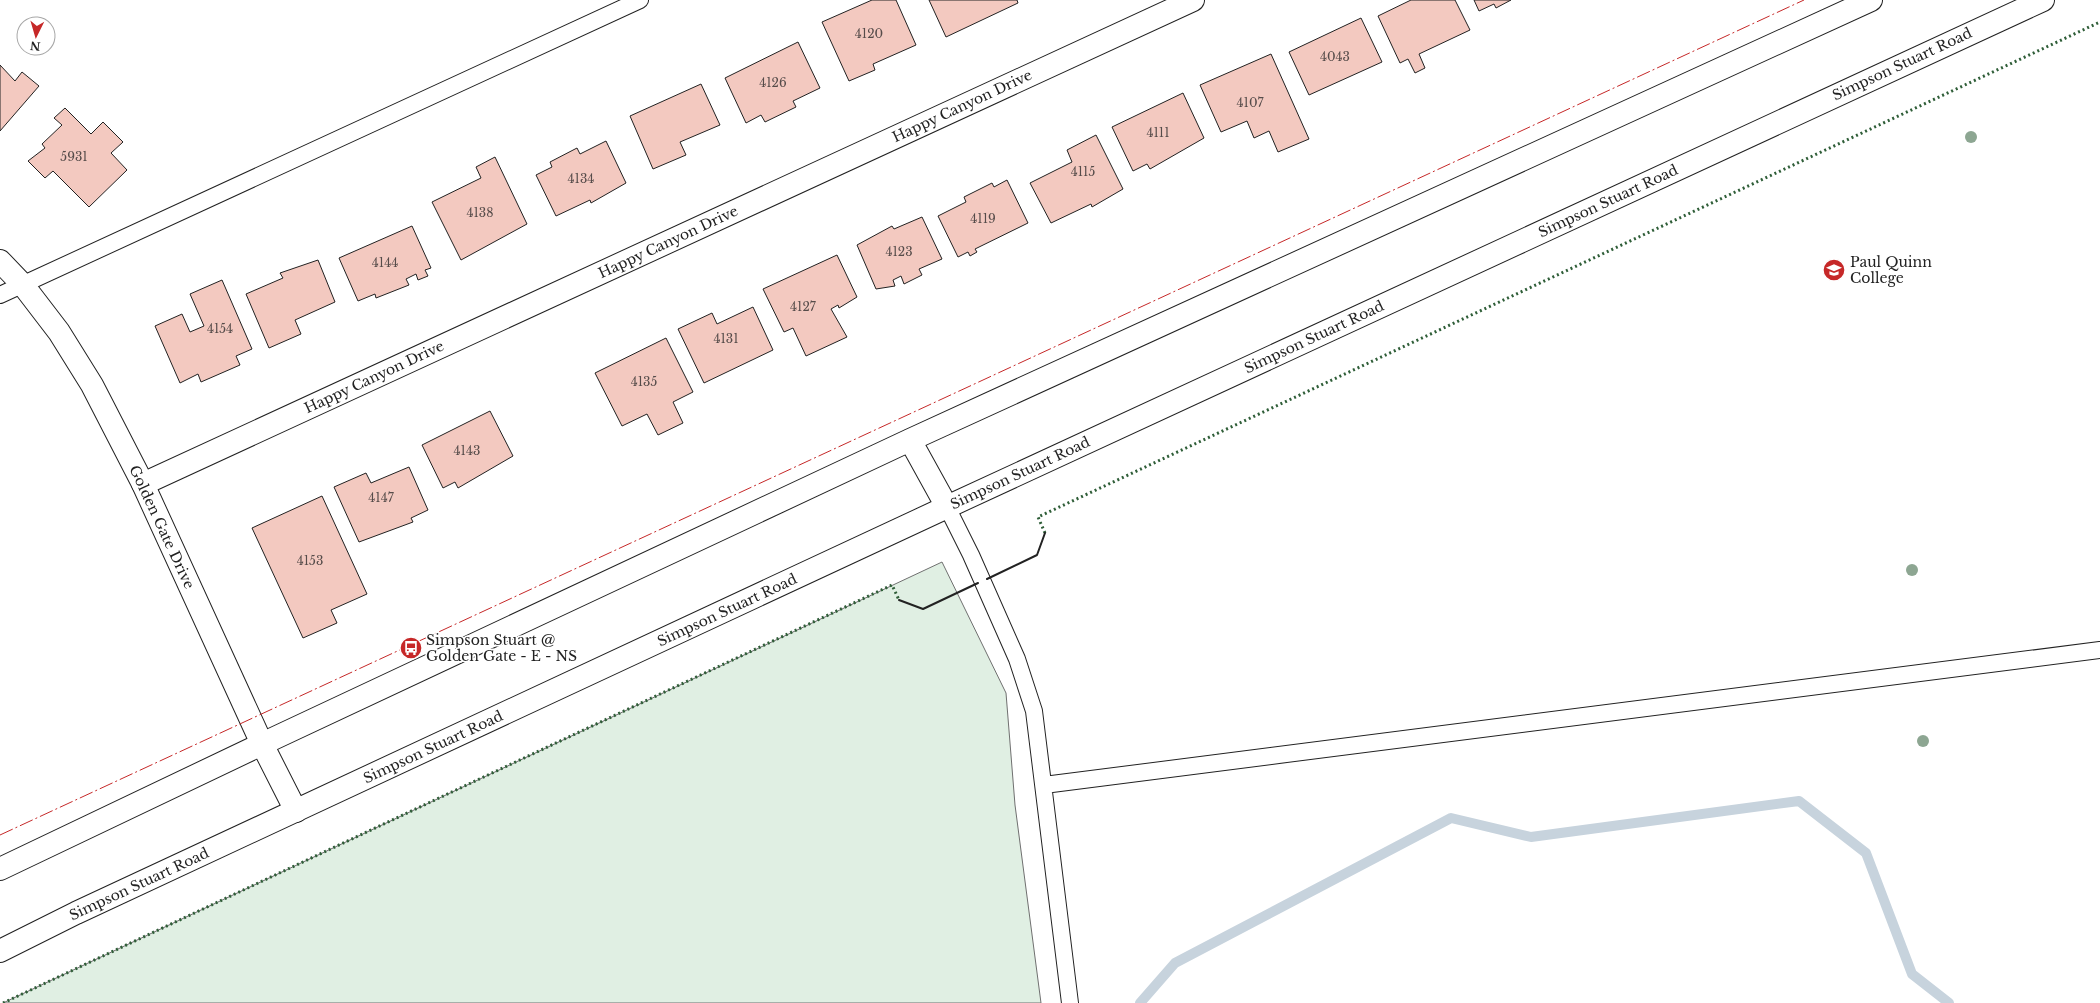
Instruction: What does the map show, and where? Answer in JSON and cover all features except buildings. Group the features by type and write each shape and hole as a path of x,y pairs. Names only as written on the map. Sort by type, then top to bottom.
{"main road":[{"name":"Happy Canyon Drive","path":"143,484 1193,0"},
{"path":"0,869 262,744 910,440 1872,0"},
{"name":"Simpson Stuart Road","path":"0,951 947,507 2043,0"},
{"name":"Golden Gate Drive","path":"0,261 23,285 59,332 92,385 143,484 262,744 296,811"},
{"path":"910,440 947,507"}],"lane":[{"path":"0,296 640,0"},
{"path":"947,507 983,581 1017,659 1034,711 1070,1003"},
{"path":"1044,785 2100,650"}],"green space":[{"path":"942,562 1006,693 1015,805 1041,1003 3,1003"}],"waterway":[{"path":"1140,1003 1175,963 1451,818 1531,837 1799,801 1866,853 1912,974 1949,1003"}],"hedge":[{"path":"1045,533 1038,517 2100,22"},
{"path":"3,1003 892,585 899,600"}],"wall":[{"path":"987,579 1037,555 1045,533"},
{"path":"899,600 923,609 978,583"}],"power":[{"path":"0,835 1804,0"}],"place":[{"name":"Paul Quinn College","path":"1834,270"},
{"name":"Simpson Stuart @ Golden Gate - E - NS","path":"411,648"}]}
